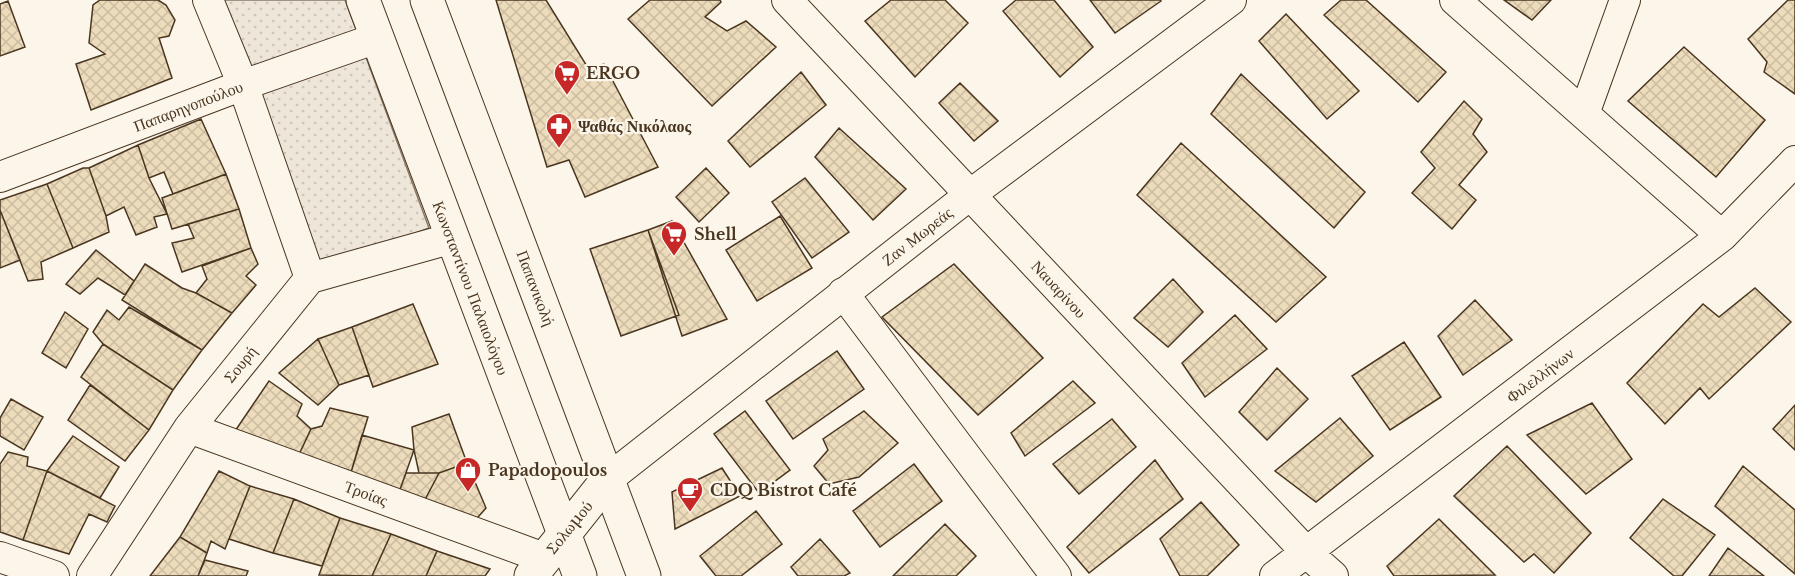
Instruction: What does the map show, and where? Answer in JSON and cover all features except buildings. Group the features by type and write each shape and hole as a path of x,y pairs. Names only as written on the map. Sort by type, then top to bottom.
{"main road":[{"name":"Κωνσταντίνου Παλαιολόγου","path":"363,0 453,238 546,556 580,576"},
{"name":"Παπανικολή","path":"427,0 644,576"},
{"name":"Σολωμού","path":"546,556 608,479"}],"street":[{"path":"208,0 243,85 310,278 453,238"},
{"name":"Ναυαρίνου","path":"787,0 1307,553 1333,576"},
{"name":"Ζαν Μωρεάς","path":"608,479 971,194 1231,0"},
{"path":"1455,0 1722,236"},
{"path":"1584,114 1625,0"},
{"name":"Παπαρηγοπούλου","path":"0,177 243,85 377,38"},
{"name":"Φιλελλήνων","path":"1275,576 1722,236 1795,161"},
{"name":"Σουρή","path":"92,576 189,428 310,278"},
{"path":"843,294 1056,576"},
{"name":"Τροίας","path":"189,428 546,556"},
{"path":"0,557 54,576"}],"shaded area":[{"path":"220,0 345,0 357,32 247,72"},
{"path":"364,52 429,228 319,269 254,93"}],"place":[{"name":"ERGO","path":"567,96"},
{"name":"Ψαθάς Νικόλαος","path":"559,149"},
{"name":"Shell","path":"674,257"},
{"name":"Papadopoulos","path":"468,493"},
{"name":"CDQ Bistrot Café","path":"690,513"}]}
